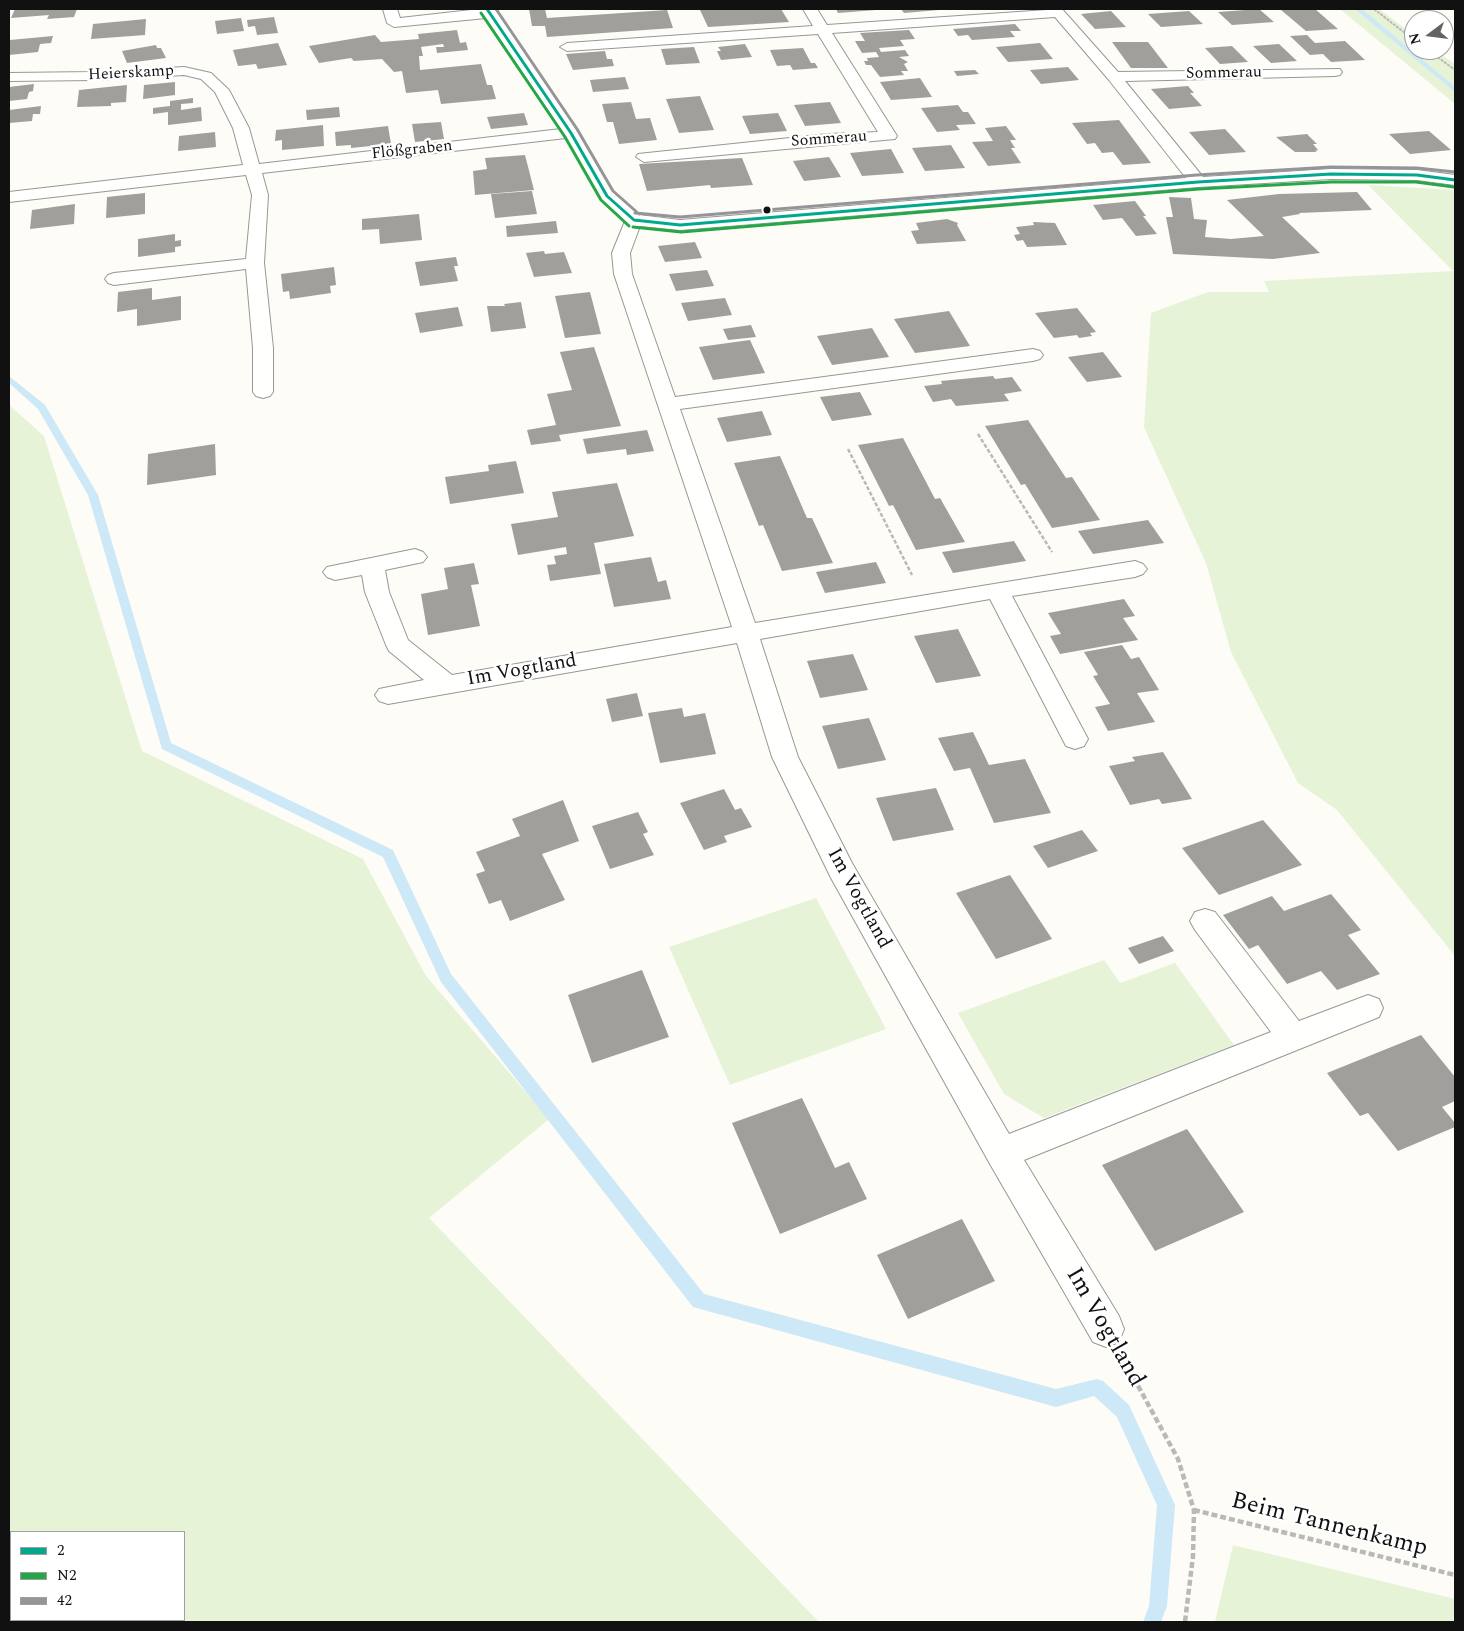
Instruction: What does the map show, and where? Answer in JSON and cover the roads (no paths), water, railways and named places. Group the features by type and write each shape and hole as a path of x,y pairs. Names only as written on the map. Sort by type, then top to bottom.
{"street":[{"path":"390,9 394,22 489,11 571,134 608,196 634,220 680,225 1198,182 1331,174 1417,175 1455,180"},
{"name":"Sommerau","path":"644,157 828,139 889,136 810,9"},
{"path":"567,47 1056,11 1114,77 1198,182"},
{"name":"Heierskamp","path":"9,77 95,76 170,70 206,76 221,90 240,128 254,169"},
{"name":"Sommerau","path":"1114,77 1335,72"},
{"name":"Flößgraben","path":"9,197 571,134"},
{"path":"254,169 260,195 255,263 263,348 264,392"},
{"name":"Im Vogtland","path":"634,220 621,254 623,274 746,632 784,757 841,870 1002,1153 1106,1329"},
{"path":"114,279 255,263"},
{"path":"669,404 1032,355"},
{"path":"335,572 415,557"},
{"name":"Im Vogtland","path":"372,565 377,592 398,645 446,684"},
{"name":"Im Vogtland","path":"388,695 746,632 1135,569"},
{"path":"997,590 1075,739"},
{"path":"1205,921 1293,1037"},
{"path":"1002,1153 1368,1008"}],"waterway":[{"path":"1358,9 1455,90"},
{"path":"9,379 42,407 93,495 166,746 388,854 446,978 699,1301 1056,1398 1097,1387 1123,1411 1166,1505 1158,1606 1152,1622"}]}
